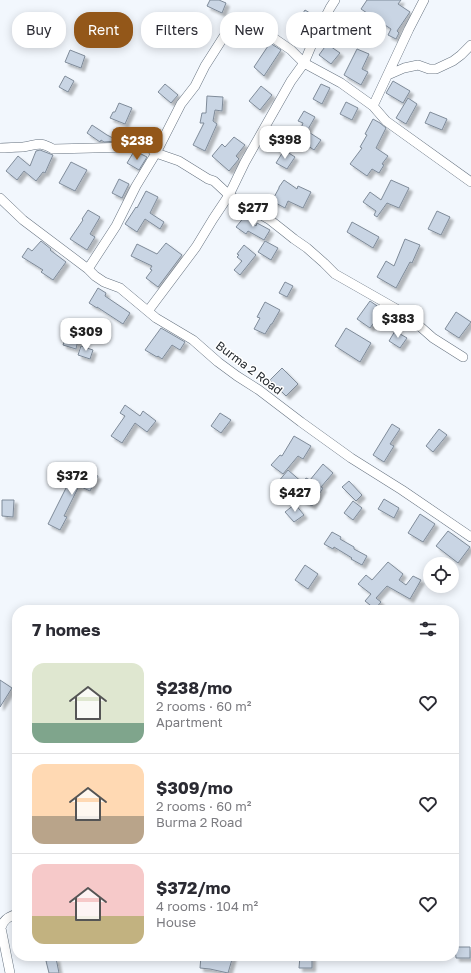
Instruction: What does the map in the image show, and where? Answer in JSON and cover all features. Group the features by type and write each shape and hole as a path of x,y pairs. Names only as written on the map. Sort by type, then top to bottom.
{"street":[{"path":"148,311 196,247 230,194 245,162 291,81 304,63 315,37 335,0"},
{"path":"373,106 424,0"},
{"path":"88,269 116,226 181,104 195,86 205,66 234,22 248,22 259,28 291,50 304,63 341,83 373,106 386,121 471,182"},
{"path":"388,75 404,68 418,65 430,69 436,69 453,61 471,45"},
{"path":"461,55 471,54"},
{"path":"0,148 36,144 46,145 53,149 150,148 179,161 208,179 214,181 243,204 284,230 294,240 307,248 324,262 335,274 407,315 433,338 463,357"},
{"name":"Burma 2 Road","path":"0,198 23,220 88,269 95,276 104,282 120,288 156,318 193,340 218,362 259,390 301,422 471,537"},
{"path":"10,973 1,928 2,923 12,916"}],"building":[{"path":"210,0 219,0 226,3 222,12 207,6"},
{"path":"367,0 401,0 398,4 410,12 397,31 399,33 396,39 388,35 391,29 386,26 386,12 366,12 361,9"},
{"path":"267,48 278,48 281,50 264,76 254,67"},
{"path":"324,48 333,48 340,53 331,64 319,55"},
{"path":"357,49 369,54 362,69 368,72 361,85 344,75"},
{"path":"70,50 85,56 81,68 65,62"},
{"path":"65,76 74,81 68,92 59,87"},
{"path":"393,81 410,91 403,103 386,93"},
{"path":"165,84 178,95 171,103 158,92"},
{"path":"321,84 330,88 322,104 313,99"},
{"path":"261,86 272,95 260,110 249,101"},
{"path":"207,96 223,97 222,111 215,110 213,121 217,124 205,151 193,145 204,123 200,123 202,113 206,113"},
{"path":"408,98 417,104 406,124 396,118"},
{"path":"346,102 358,108 352,120 340,114"},
{"path":"119,103 132,108 125,124 110,118 113,112 115,112"},
{"path":"304,111 315,117 307,131 321,140 314,150 301,141 298,146 295,144 303,123 298,121"},
{"path":"430,112 447,119 442,130 425,123"},
{"path":"373,119 386,128 376,148 388,156 382,164 384,165 379,173 372,169 367,176 350,164 362,148 360,147 367,135 365,134"},
{"path":"92,125 117,140 104,142 101,140 100,142 87,133"},
{"path":"234,137 245,145 236,156 239,159 229,171 212,156 222,144 225,147"},
{"path":"40,150 53,155 45,173 43,172 36,181 24,171 17,180 6,171 18,156 30,166 36,151"},
{"path":"284,150 295,157 287,169 276,163"},
{"path":"133,153 141,154 147,157 139,170 127,163"},
{"path":"71,162 87,170 75,191 59,183"},
{"path":"119,179 129,184 122,198 112,193"},
{"path":"284,180 297,189 298,186 311,192 303,208 288,201 285,208 272,201"},
{"path":"391,180 409,188 399,208 387,203 377,217 374,215 376,211 363,202 370,192 381,200"},
{"path":"146,191 158,197 150,213 164,222 160,229 145,219 137,232 125,224 136,207 137,208"},
{"path":"88,210 100,217 90,234 95,237 87,250 70,239"},
{"path":"437,211 450,217 441,235 428,229"},
{"path":"245,216 256,226 257,223 270,230 264,240 248,231 246,234 236,227"},
{"path":"352,222 379,237 373,248 347,232"},
{"path":"405,239 420,245 412,263 410,262 396,288 377,277 386,261 394,266"},
{"path":"41,241 66,262 53,280 41,272 43,270 22,257 28,248 32,251"},
{"path":"265,241 278,248 271,260 258,252"},
{"path":"166,243 182,255 158,287 146,278 152,270 150,269 152,266 131,256 137,244 157,254"},
{"path":"244,245 256,255 240,275 234,270 242,261 237,257 239,255 237,254"},
{"path":"285,282 293,286 287,297 279,293"},
{"path":"98,288 106,293 105,296 130,313 123,324 89,303"},
{"path":"370,301 383,310 370,328 357,319"},
{"path":"265,302 280,310 265,334 254,329 260,318 257,317"},
{"path":"456,312 471,322 459,338 445,329"},
{"path":"161,328 185,342 180,350 172,345 162,359 145,350"},
{"path":"346,328 371,343 360,362 335,346"},
{"path":"395,331 407,338 400,348 389,341"},
{"path":"66,336 78,340 76,349 63,345"},
{"path":"81,346 93,350 90,359 78,355"},
{"path":"282,368 298,384 286,396 270,380"},
{"path":"125,405 140,416 143,411 156,421 147,432 135,423 122,443 111,436 125,416 120,413"},
{"path":"220,413 231,420 221,433 211,426"},
{"path":"392,424 400,429 390,444 394,446 384,462 373,455"},
{"path":"439,429 447,435 433,452 426,446"},
{"path":"294,436 311,446 303,459 298,456 283,474 271,465 280,455 282,456"},
{"path":"323,464 333,473 321,487 323,488 312,506 297,497 278,482 288,470 303,483 306,478 310,480"},
{"path":"80,466 98,476 90,491 79,486 64,516 67,517 60,530 48,524 67,486 69,487"},
{"path":"349,481 362,495 356,501 342,487"},
{"path":"384,499 399,508 394,518 378,509"},
{"path":"2,500 14,500 13,517 2,516"},
{"path":"353,501 362,508 353,520 344,513"},
{"path":"295,504 304,515 294,522 285,512"},
{"path":"420,514 435,524 423,542 408,533"},
{"path":"448,531 470,547 459,562 459,557 450,557 436,546"},
{"path":"332,532 341,537 340,539 354,547 354,549 367,556 362,565 334,547 333,549 324,544"},
{"path":"388,562 403,574 399,580 406,585 413,576 421,580 410,599 387,586 376,598 381,602 378,605 370,605 365,601 371,594 358,584 366,575 372,580"},
{"path":"305,565 318,574 308,589 295,580"},
{"path":"0,680 12,688 0,707"},
{"path":"459,947 470,947 470,958 459,958"},
{"path":"46,961 57,961 59,973 49,973"},
{"path":"201,961 232,961 228,973 200,968"},
{"path":"300,961 312,961 312,968 299,968"}]}
